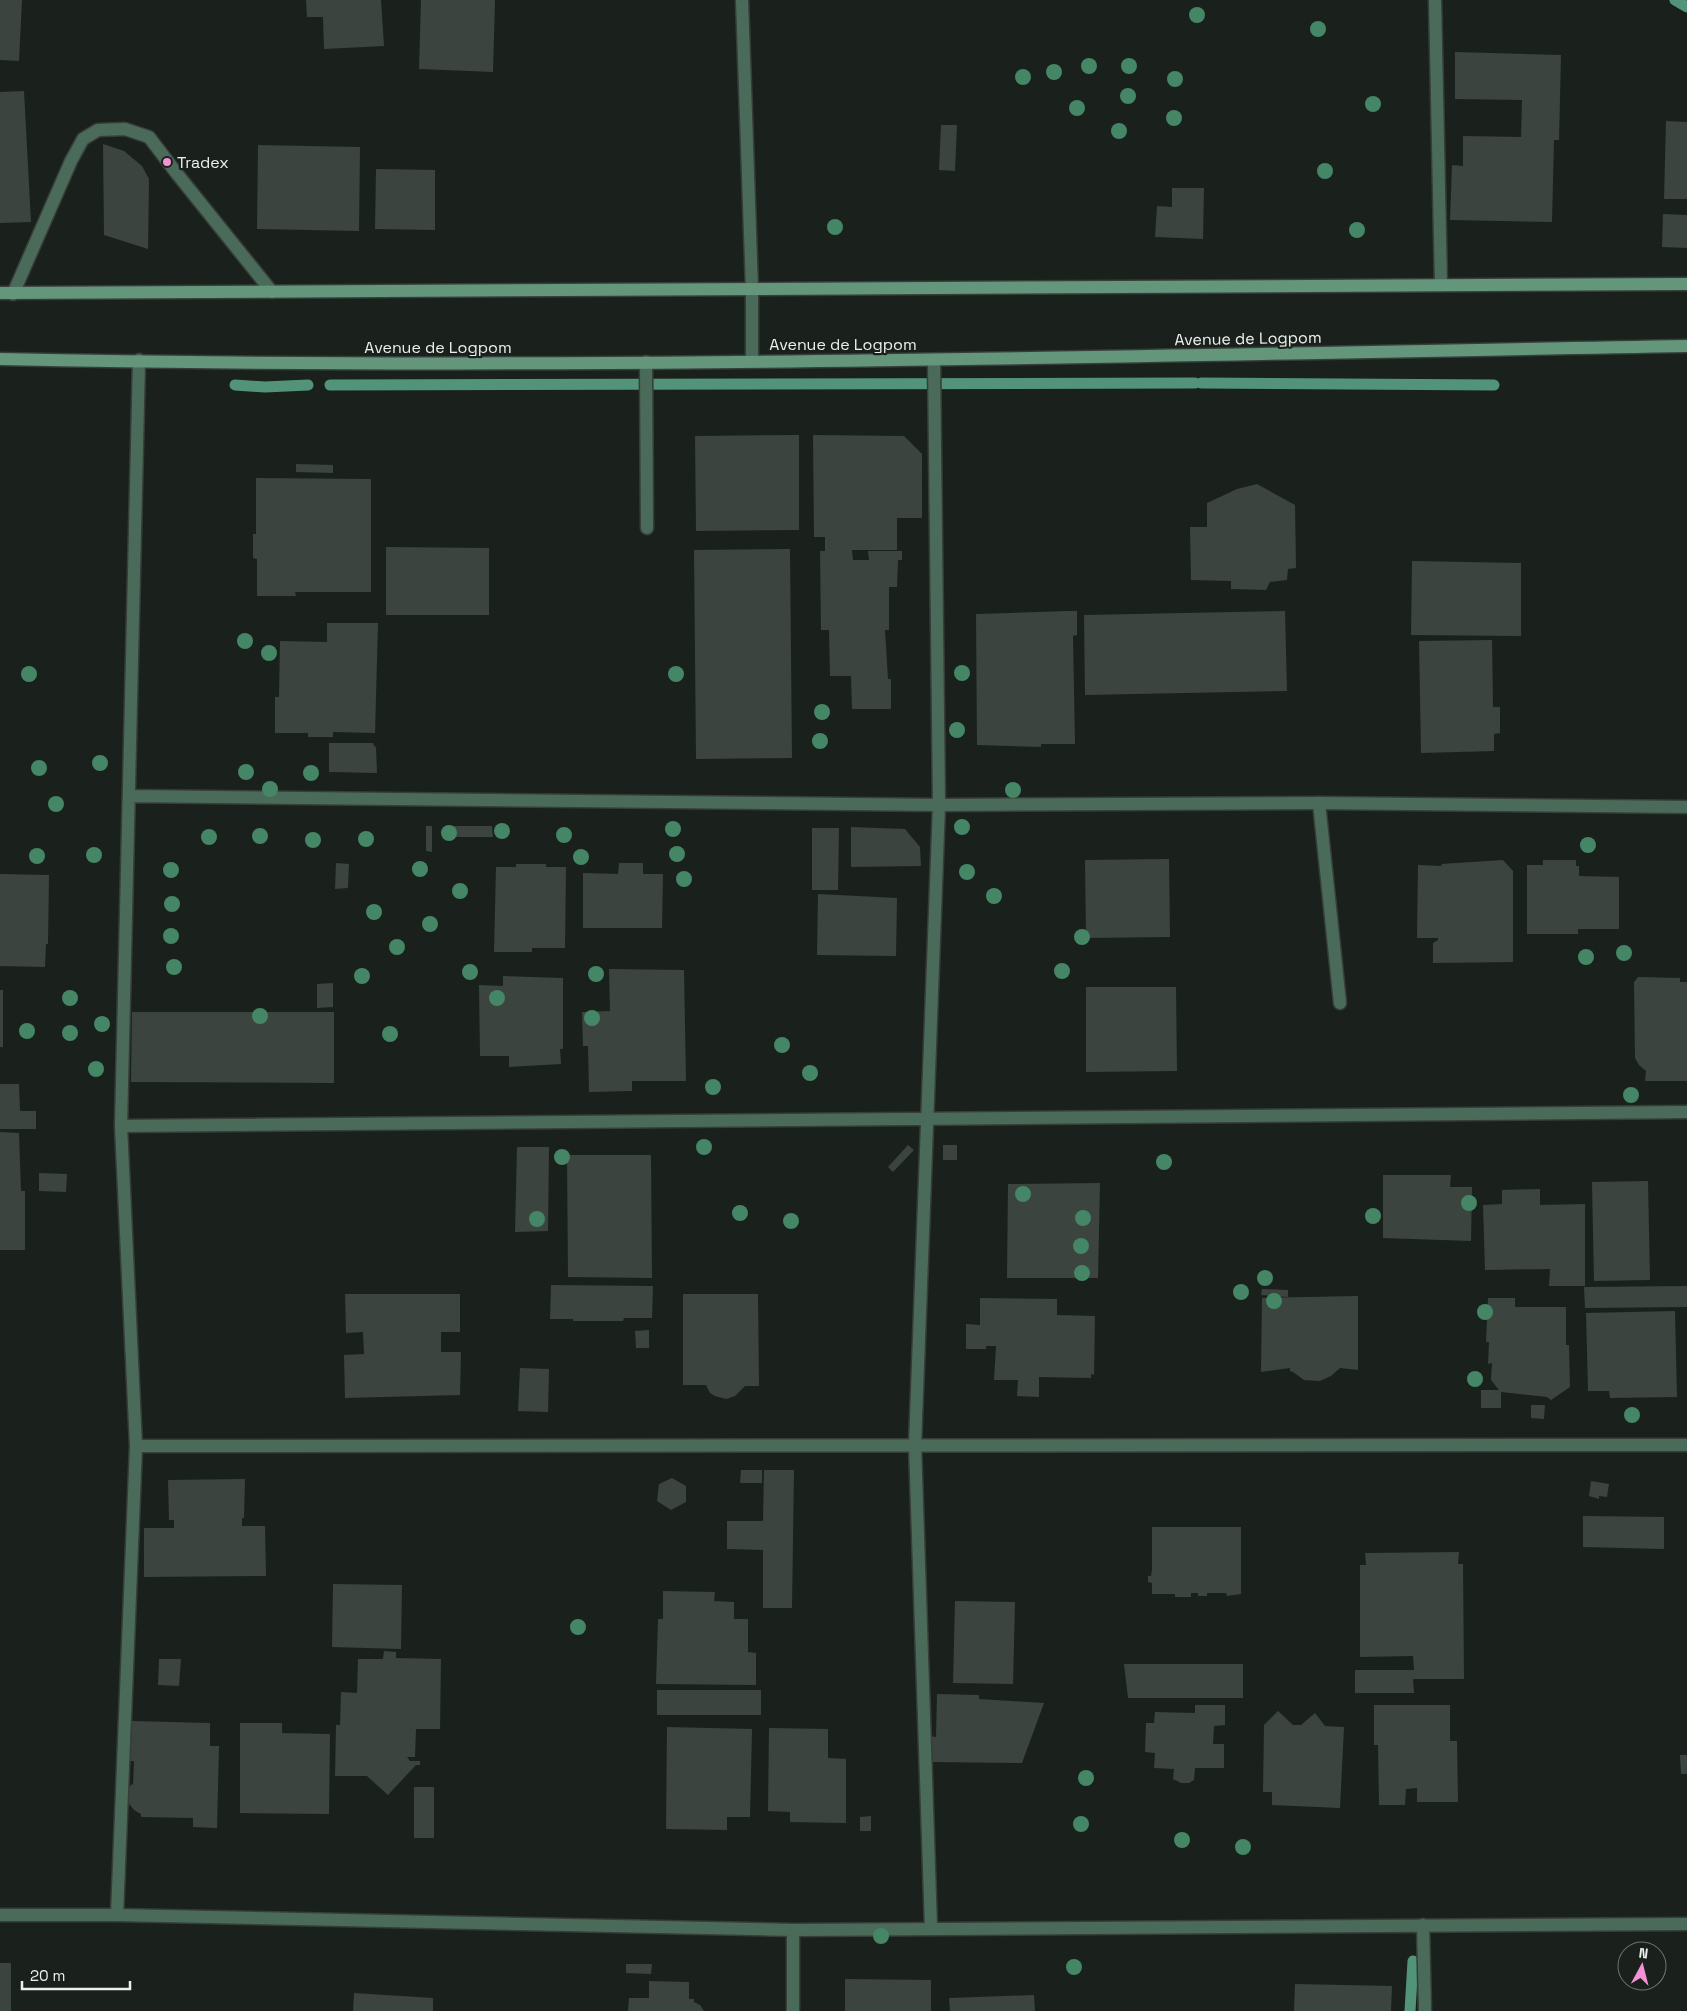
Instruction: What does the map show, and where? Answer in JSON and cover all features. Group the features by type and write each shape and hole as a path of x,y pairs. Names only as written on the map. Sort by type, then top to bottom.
{"main road":[{"path":"6,294 1687,284"},
{"name":"Avenue de Logpom","path":"0,359 286,364 934,360 1687,346"}],"street":[{"path":"742,0 752,290 752,361"},
{"path":"1435,0 1441,286"},
{"path":"6,294 83,139 98,130 124,129 150,136 178,176 272,292"},
{"path":"117,1914 136,1446 122,1126 139,360"},
{"path":"932,1928 915,1445 938,805 934,360"},
{"path":"646,362 647,528"},
{"path":"129,796 938,805 1319,803 1687,808"},
{"path":"1319,803 1340,1003"},
{"path":"122,1126 1687,1112"},
{"path":"136,1446 1687,1445"},
{"path":"0,1915 117,1914 793,1930 1687,1924"},
{"path":"1423,1925 1425,2011"},
{"path":"793,1930 793,2011"}],"building":[{"path":"0,0 22,0 19,61 0,60"},
{"path":"306,0 381,0 384,46 324,49 323,17 307,17"},
{"path":"421,0 495,0 493,72 419,69"},
{"path":"1455,52 1561,55 1559,140 1554,140 1552,222 1450,220 1452,165 1463,166 1463,136 1521,137 1522,100 1455,99"},
{"path":"24,91 31,222 0,223 0,92"},
{"path":"1666,121 1687,122 1687,199 1664,199"},
{"path":"941,125 957,125 955,171 939,170"},
{"path":"103,144 124,151 142,166 149,179 148,249 104,235"},
{"path":"258,145 360,147 359,231 257,229"},
{"path":"376,169 435,170 435,230 375,229"},
{"path":"1172,188 1204,188 1203,239 1155,237 1157,206 1172,207"},
{"path":"1663,214 1687,215 1687,248 1662,247"},
{"path":"799,435 799,530 696,531 695,436"},
{"path":"813,435 904,436 922,454 922,518 897,518 897,550 852,550 853,560 869,560 868,551 902,551 902,560 898,560 897,587 889,587 889,630 885,630 888,679 891,679 891,709 852,709 851,676 830,676 829,630 821,630 820,551 825,551 825,537 814,537"},
{"path":"296,464 333,465 333,473 296,472"},
{"path":"256,478 371,479 371,592 295,592 296,596 257,596 257,559 253,558 253,534 256,534"},
{"path":"1257,484 1295,505 1296,568 1288,569 1287,580 1270,582 1266,590 1231,589 1231,581 1191,580 1190,527 1207,527 1207,503 1237,489"},
{"path":"386,547 489,548 489,615 386,615"},
{"path":"790,549 792,758 696,759 694,550"},
{"path":"1412,561 1521,563 1521,636 1411,635"},
{"path":"1077,611 1077,635 1073,636 1075,744 1041,744 1041,747 977,745 976,614"},
{"path":"1285,611 1287,691 1085,695 1084,615"},
{"path":"327,623 378,623 375,733 333,732 333,737 308,737 308,733 275,733 275,697 279,697 280,641 327,642"},
{"path":"1492,640 1493,707 1500,707 1500,733 1494,734 1494,751 1421,753 1419,641"},
{"path":"329,743 373,743 376,747 377,773 329,772"},
{"path":"426,826 432,826 432,852 426,851"},
{"path":"445,826 492,826 493,837 445,837"},
{"path":"851,827 905,829 920,847 921,866 851,867"},
{"path":"812,828 839,828 838,890 812,890"},
{"path":"1169,859 1170,937 1086,938 1085,860"},
{"path":"1503,860 1513,871 1513,962 1433,963 1433,943 1438,938 1417,938 1418,865 1442,866 1441,864"},
{"path":"1543,860 1576,860 1576,866 1579,866 1579,876 1619,877 1619,929 1578,929 1578,934 1527,934 1527,865 1543,865"},
{"path":"336,863 349,864 348,888 335,889"},
{"path":"619,863 643,863 643,874 663,874 662,928 583,928 583,873 618,874"},
{"path":"516,864 546,864 546,867 566,867 565,948 532,948 532,952 494,952 496,867 516,867"},
{"path":"0,874 49,875 48,944 46,944 45,967 0,966"},
{"path":"818,894 897,898 896,956 817,955"},
{"path":"609,969 684,970 686,1081 632,1081 632,1091 589,1092 588,1046 583,1046 582,1012 610,1011"},
{"path":"503,976 563,978 563,1049 560,1049 561,1064 509,1067 509,1056 480,1056 479,985 503,986"},
{"path":"1638,977 1680,978 1680,982 1687,982 1687,1081 1645,1081 1646,1071 1635,1058 1634,982"},
{"path":"333,983 333,1007 317,1008 317,984"},
{"path":"1086,987 1176,987 1177,1071 1086,1072"},
{"path":"0,990 3,990 3,1047 0,1047"},
{"path":"132,1012 334,1012 334,1083 131,1082"},
{"path":"0,1084 19,1084 20,1111 36,1111 36,1129 0,1129"},
{"path":"0,1132 19,1133 21,1191 25,1191 25,1250 0,1250"},
{"path":"908,1145 914,1150 893,1172 888,1167"},
{"path":"943,1145 957,1145 957,1160 943,1160"},
{"path":"517,1147 549,1147 548,1231 515,1232"},
{"path":"567,1155 651,1155 652,1278 568,1277"},
{"path":"39,1173 67,1174 66,1192 39,1191"},
{"path":"1383,1175 1451,1175 1450,1187 1472,1187 1471,1241 1383,1238"},
{"path":"1648,1181 1650,1280 1594,1281 1592,1182"},
{"path":"1100,1183 1098,1278 1007,1278 1008,1184"},
{"path":"1540,1189 1540,1205 1585,1204 1585,1286 1549,1286 1550,1269 1485,1270 1483,1205 1502,1204 1502,1190"},
{"path":"551,1285 653,1286 652,1318 624,1318 623,1321 550,1319"},
{"path":"1687,1286 1687,1307 1585,1308 1584,1287"},
{"path":"1262,1289 1288,1290 1288,1297 1261,1295"},
{"path":"345,1294 460,1294 460,1332 441,1332 441,1352 461,1352 460,1395 345,1398 344,1355 364,1354 363,1332 346,1333"},
{"path":"683,1294 758,1294 759,1386 745,1386 735,1396 726,1399 710,1393 706,1385 683,1385"},
{"path":"1358,1296 1358,1370 1340,1368 1331,1376 1320,1381 1304,1380 1290,1371 1290,1368 1261,1372 1262,1298"},
{"path":"980,1298 1057,1299 1057,1315 1095,1316 1094,1375 1091,1374 1091,1378 1039,1377 1039,1397 1017,1396 1018,1380 994,1380 996,1346 986,1346 986,1349 966,1349 966,1324 980,1325"},
{"path":"1488,1298 1515,1298 1515,1307 1566,1307 1566,1345 1569,1345 1570,1387 1551,1400 1547,1397 1501,1392 1501,1408 1481,1408 1481,1390 1499,1390 1491,1380 1492,1363 1488,1364 1489,1342 1486,1342"},
{"path":"1675,1311 1677,1397 1610,1398 1609,1391 1588,1391 1586,1313"},
{"path":"649,1330 649,1348 636,1348 635,1331"},
{"path":"520,1368 549,1369 548,1412 518,1411"},
{"path":"1531,1405 1545,1405 1544,1419 1531,1418"},
{"path":"741,1470 762,1470 762,1483 740,1483"},
{"path":"764,1470 794,1470 792,1608 763,1608 763,1550 727,1549 727,1521 763,1521"},
{"path":"672,1478 686,1486 686,1502 671,1510 657,1501 659,1484"},
{"path":"245,1479 242,1526 265,1526 266,1576 144,1577 144,1528 174,1528 174,1520 169,1520 168,1480"},
{"path":"1591,1481 1609,1484 1607,1497 1599,1496 1599,1499 1589,1496"},
{"path":"1583,1516 1664,1517 1664,1549 1583,1547"},
{"path":"1152,1527 1241,1527 1241,1594 1227,1596 1226,1593 1207,1593 1207,1596 1198,1596 1198,1593 1191,1593 1191,1597 1175,1597 1175,1594 1152,1594 1152,1583 1148,1582 1148,1576 1151,1576 1152,1570"},
{"path":"1459,1552 1458,1564 1463,1564 1464,1679 1413,1679 1414,1693 1355,1693 1355,1670 1414,1670 1413,1656 1360,1657 1360,1565 1366,1565 1365,1553"},
{"path":"333,1584 402,1585 401,1649 332,1647"},
{"path":"663,1591 715,1592 714,1601 734,1602 734,1619 748,1619 748,1652 756,1653 756,1685 656,1684 658,1619 663,1619"},
{"path":"955,1601 1015,1602 1013,1684 953,1683"},
{"path":"384,1651 396,1652 396,1658 441,1659 440,1729 416,1729 415,1757 407,1757 410,1761 420,1761 420,1765 416,1765 388,1795 367,1776 335,1776 336,1725 340,1725 341,1692 357,1693 358,1659 383,1659"},
{"path":"159,1659 181,1659 179,1686 158,1685"},
{"path":"1124,1664 1243,1664 1243,1698 1128,1698"},
{"path":"657,1690 761,1690 761,1715 657,1715"},
{"path":"937,1694 979,1695 979,1699 1044,1703 1022,1763 929,1762 929,1736 936,1737"},
{"path":"1195,1705 1225,1705 1225,1725 1214,1726 1213,1744 1224,1744 1224,1768 1195,1768 1194,1780 1189,1783 1181,1783 1173,1779 1174,1769 1154,1768 1155,1753 1145,1752 1146,1723 1154,1723 1155,1712 1195,1713"},
{"path":"1374,1705 1450,1705 1450,1741 1457,1741 1458,1802 1417,1802 1417,1788 1406,1789 1405,1805 1379,1805 1378,1745 1374,1745"},
{"path":"1278,1711 1293,1725 1301,1725 1315,1713 1325,1726 1344,1727 1340,1808 1272,1805 1272,1792 1263,1792 1264,1725"},
{"path":"132,1721 210,1723 210,1746 219,1746 217,1828 193,1827 193,1818 141,1817 141,1814 129,1804 127,1793 130,1786 133,1785 134,1761 130,1761"},
{"path":"240,1723 282,1723 282,1733 330,1734 329,1814 240,1813"},
{"path":"667,1727 752,1729 750,1817 727,1817 727,1830 666,1829"},
{"path":"769,1728 828,1729 828,1758 846,1759 846,1823 790,1822 790,1812 768,1811"},
{"path":"1680,1755 1687,1755 1687,1774 1681,1774"},
{"path":"414,1787 434,1787 434,1838 414,1838"},
{"path":"871,1816 871,1831 860,1831 860,1817"},
{"path":"0,1963 11,1963 11,2011 0,2011"},
{"path":"626,1964 652,1964 651,1974 626,1973"},
{"path":"845,1979 931,1980 931,2011 845,2011"},
{"path":"649,1981 689,1982 689,1999 694,1999 694,2002 700,2005 704,2011 628,2011 629,1998 649,1998"},
{"path":"1295,1984 1392,1986 1391,2011 1294,2011"},
{"path":"354,1993 433,1998 433,2011 353,2011"},
{"path":"1034,1995 1035,2011 950,2011 949,1998"}],"waterway":[{"path":"1675,0 1687,7"},
{"path":"330,385 1195,383"},
{"path":"1201,383 1494,385"},
{"path":"235,385 265,387 308,385"},
{"path":"1410,2011 1413,1961"}],"place":[{"name":"Tradex","path":"167,162"}]}
